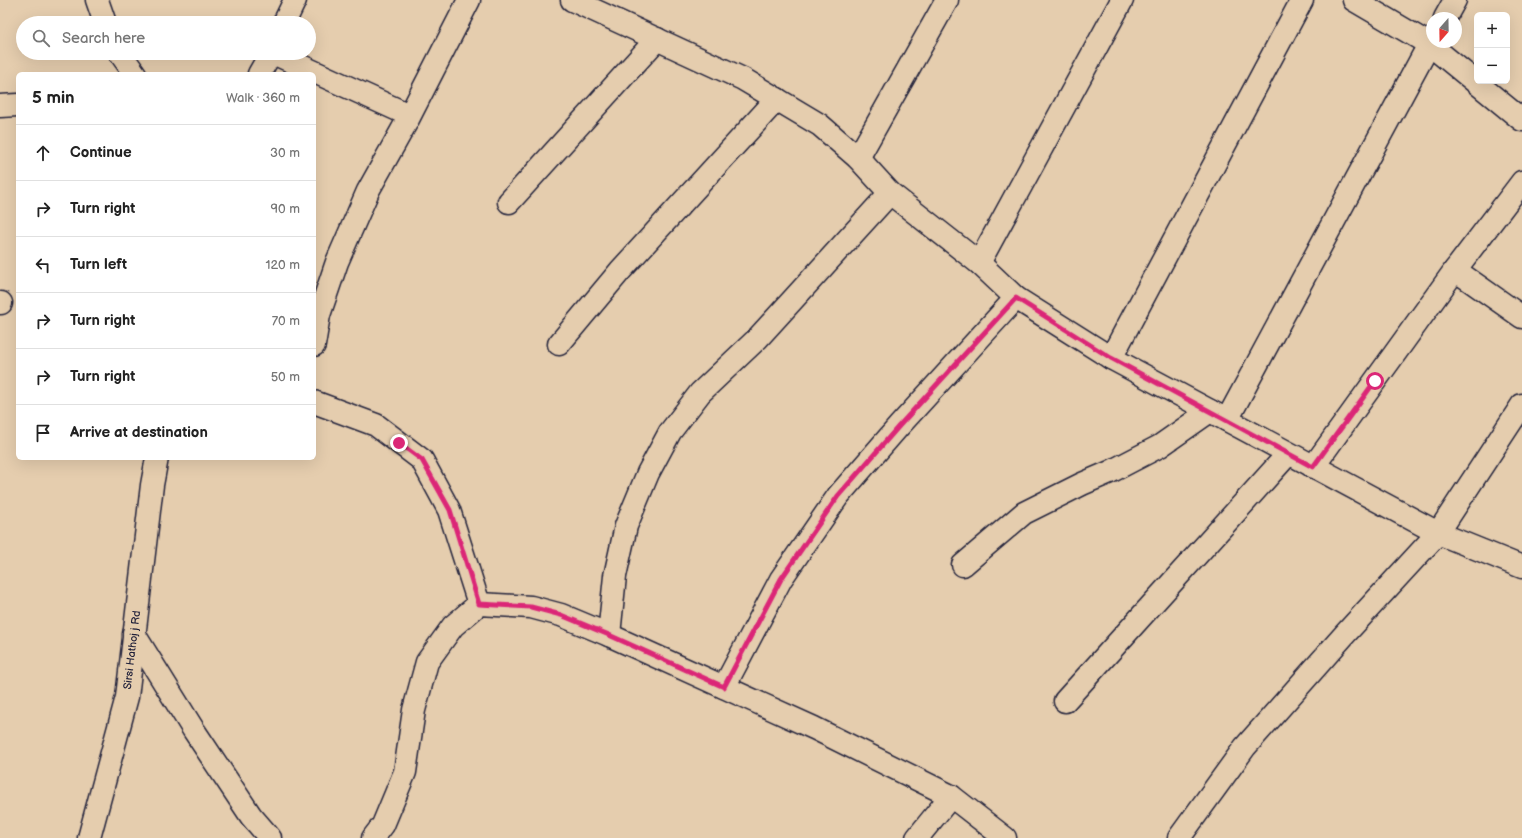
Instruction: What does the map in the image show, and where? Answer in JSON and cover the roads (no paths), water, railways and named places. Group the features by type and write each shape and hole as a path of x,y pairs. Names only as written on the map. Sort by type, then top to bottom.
{"street":[{"path":"97,0 103,16"},
{"path":"287,16 295,0"},
{"path":"316,333 319,316 337,262 368,190 469,0"},
{"path":"572,0 743,79 820,125 858,158 890,193 980,263 1016,298 1111,358 1438,534 1522,567"},
{"path":"858,158 947,0"},
{"path":"980,263 1122,0"},
{"path":"1111,358 1302,0"},
{"path":"1354,0 1426,38"},
{"path":"1448,12 1455,0"},
{"path":"509,202 658,39"},
{"path":"963,565 1024,513 1082,484 1110,472 1218,416 1427,48"},
{"path":"1439,48 1522,120"},
{"path":"125,60 134,72"},
{"path":"260,72 268,60"},
{"path":"287,60 314,72"},
{"path":"316,73 409,115"},
{"path":"559,344 620,272 777,99"},
{"path":"0,106 16,105"},
{"path":"1313,467 1455,270 1522,182"},
{"path":"609,635 615,576 626,526 648,473 670,432 700,393 757,339 890,193"},
{"path":"1455,270 1522,317"},
{"path":"724,687 781,579 838,496 899,426 1016,298"},
{"path":"316,403 376,425 422,460 450,510 479,604"},
{"path":"1179,838 1245,747 1438,534 1522,405"},
{"path":"1065,701 1288,454"},
{"name":"Sirsi Hathoj j Rd","path":"89,838 127,697 152,485 157,460"},
{"path":"372,838 383,825 405,772 414,710 427,662 453,626 479,604 531,607 561,615 609,635 814,728 951,796 1005,838"},
{"path":"134,634 193,729 251,816 270,838"},
{"path":"917,838 951,796"}]}
